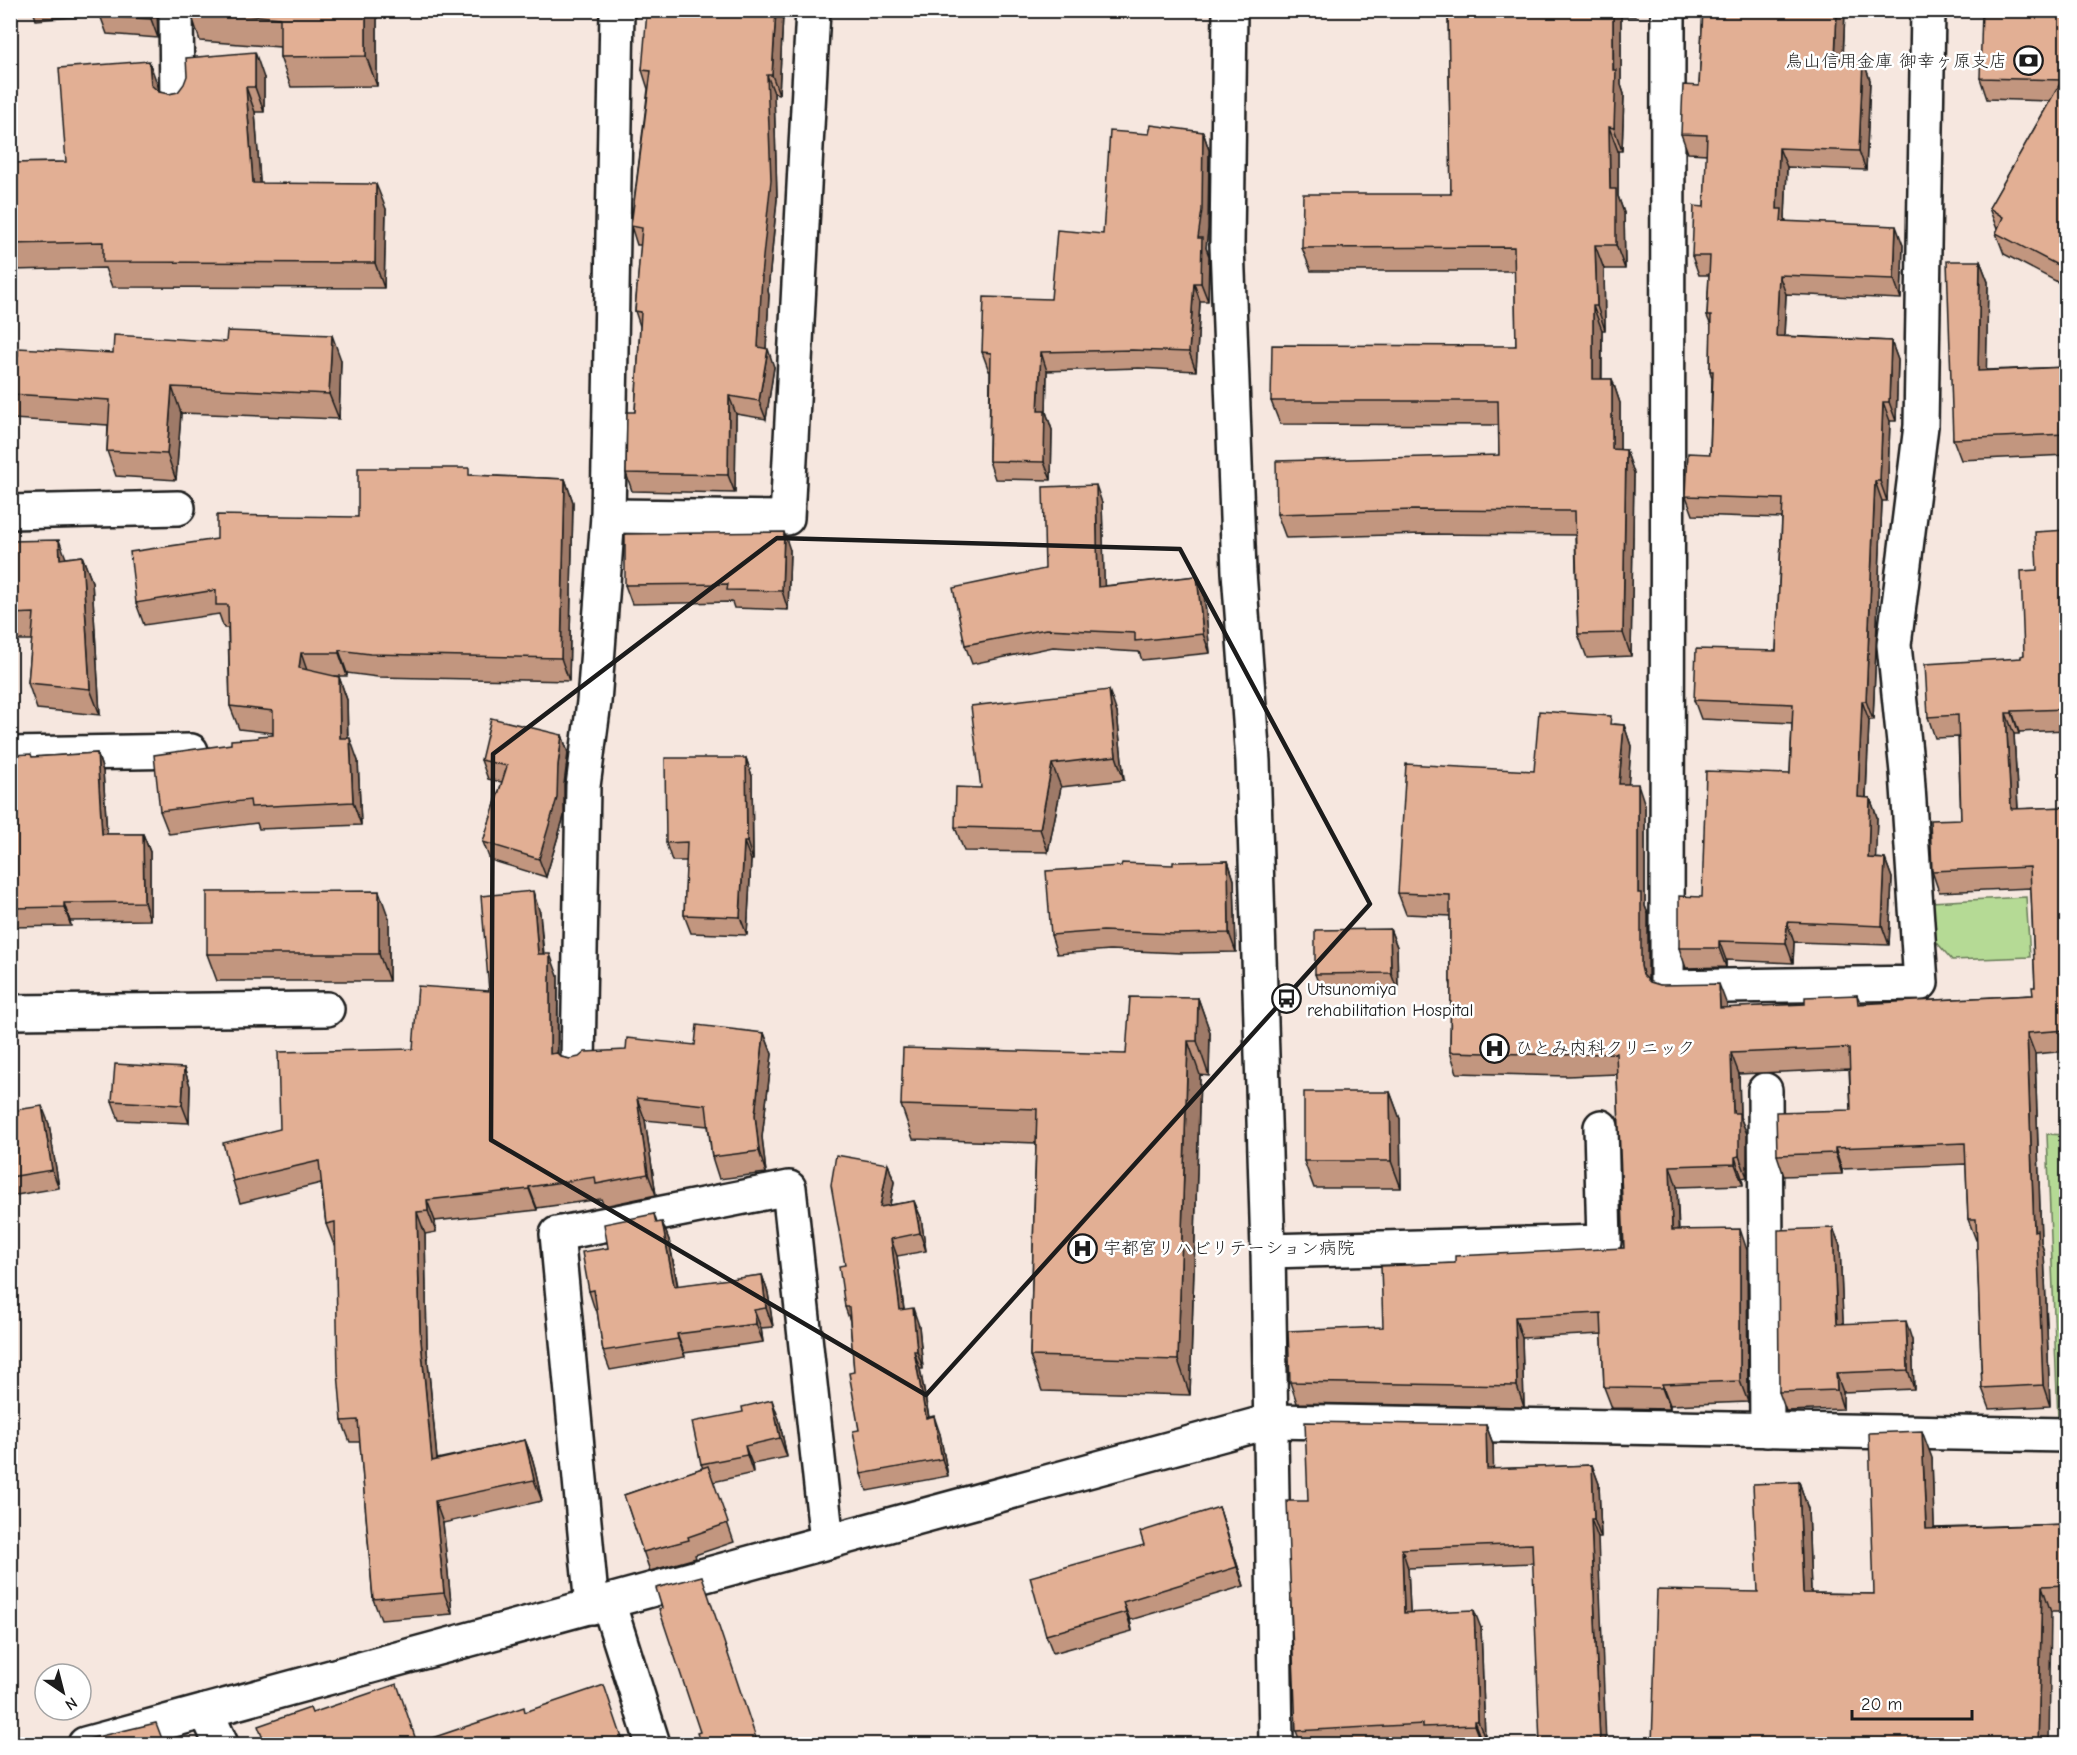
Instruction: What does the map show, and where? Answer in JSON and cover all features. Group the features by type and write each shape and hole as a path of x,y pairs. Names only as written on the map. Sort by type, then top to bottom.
{"street":[{"path":"176,10 177,101"},
{"path":"578,1062 583,786 594,702 608,516 617,10"},
{"path":"608,516 787,518 813,10"},
{"path":"1230,10 1227,245 1239,572 1253,760 1268,1251 1276,1744"},
{"path":"1668,10 1666,987 1921,983 1907,772 1894,645 1921,426 1928,10"},
{"path":"10,512 178,508"},
{"path":"10,753 191,751"},
{"path":"10,1012 327,1009"},
{"path":"1766,1090 1767,1430"},
{"path":"1268,1251 1604,1242 1601,1127"},
{"path":"653,1744 600,1604 557,1234 789,1188 827,1542"},
{"path":"86,1744 1271,1421 2067,1435"},
{"path":"206,1711 221,1744"}],"highlighted area":[{"path":"777,538 1180,549 1370,904 926,1395 491,1140 493,754"}],"green space":[{"path":"2026,897 2030,957 1952,960 1932,937 1930,902"},
{"path":"2047,1134 2066,1135 2066,1420 2058,1420"}],"building":[{"path":"101,10 151,10 151,19 100,16"},
{"path":"190,10 366,10 366,56 280,57 280,18"},
{"path":"652,10 776,10 772,75 767,75 771,180 761,276 758,347 768,349 759,401 729,396 728,475 626,473 627,412 635,412 641,312 635,311 642,228 631,226 651,71 642,70 647,12 652,12"},
{"path":"1448,10 1613,10 1613,70 1616,70 1614,128 1609,127 1610,189 1616,189 1616,245 1595,245 1597,306 1593,306 1593,379 1612,379 1612,449 1626,450 1623,633 1578,634 1575,511 1414,510 1277,514 1276,461 1499,455 1498,401 1271,401 1272,345 1516,346 1514,247 1302,248 1303,194 1451,194"},
{"path":"1703,10 1837,10 1835,59 1863,60 1859,151 1779,148 1777,209 1782,209 1781,221 1896,226 1894,279 1779,275 1776,336 1891,341 1889,402 1883,402 1880,481 1875,481 1866,701 1862,701 1858,797 1870,798 1868,858 1885,859 1882,926 1787,922 1786,943 1719,941 1719,948 1679,948 1679,896 1702,897 1706,771 1790,774 1793,704 1694,700 1696,649 1776,651 1783,499 1686,496 1688,453 1710,454 1713,371 1710,371 1711,316 1707,316 1710,256 1692,256 1694,206 1704,207 1707,135 1681,134 1683,85 1699,86"},
{"path":"1982,10 2067,10 2067,276 2065,276 2065,269 1996,233 2003,217 1989,208 2062,80 1980,78"},
{"path":"255,52 255,87 246,87 253,183 376,184 375,263 103,262 103,242 10,244 10,163 66,162 59,68 149,61 151,85 159,92 169,94 178,92 184,84 187,76 186,58"},
{"path":"1151,125 1203,132 1202,210 1198,238 1202,238 1201,283 1194,283 1189,352 1132,350 1041,352 1038,411 1045,411 1044,462 989,461 991,353 982,352 984,297 1051,299 1057,230 1103,234 1110,131 1149,134"},
{"path":"1947,261 1980,261 1978,371 2067,367 2067,434 1953,439"},
{"path":"227,331 332,335 329,394 172,387 167,454 107,451 110,400 10,394 10,356 18,356 18,348 113,353 114,335 226,342"},
{"path":"358,468 469,468 469,475 565,479 561,658 370,654 339,650 339,653 301,653 299,668 339,677 340,738 350,738 353,802 251,807 250,800 160,811 154,755 231,744 231,740 273,735 273,711 230,706 228,605 216,605 216,590 136,603 130,552 217,539 217,515 358,517"},
{"path":"1096,485 1098,587 1197,576 1203,634 1135,641 1135,633 1046,629 965,645 953,588 1045,569 1043,487"},
{"path":"2067,530 2067,709 2006,713 2011,809 2067,807 2067,1030 2027,1033 2034,1231 2037,1230 2043,1385 1982,1388 1976,1219 1968,1219 1965,1143 1835,1148 1835,1153 1777,1155 1776,1112 1851,1110 1849,1048 1731,1053 1733,1113 1739,1113 1739,1156 1735,1157 1735,1164 1670,1166 1672,1230 1740,1229 1740,1381 1662,1384 1662,1388 1604,1387 1601,1313 1515,1317 1517,1386 1290,1382 1288,1331 1383,1327 1381,1266 1455,1263 1455,1256 1624,1248 1616,1053 1559,1055 1450,1052 1450,895 1398,893 1406,764 1534,771 1539,711 1611,716 1610,724 1624,725 1619,784 1638,784 1638,893 1641,893 1643,975 1650,982 1660,985 1719,984 1720,1008 1805,1004 1805,997 1857,995 1858,1004 2033,995 2032,987 2035,987 2030,867 1932,871 1930,820 1961,819 1958,715 1928,717 1925,664 2021,658 2024,655 2021,571 2037,570 2035,532"},
{"path":"784,532 782,591 727,590 728,584 625,585 625,534"},
{"path":"59,540 60,559 82,556 90,689 28,683 34,613 10,614 10,541"},
{"path":"1109,690 1116,756 1052,764 1040,829 955,827 956,787 981,788 971,706"},
{"path":"491,718 562,735 557,798 539,859 483,842 507,766 481,760"},
{"path":"97,753 102,834 143,834 144,902 64,903 64,907 10,908 10,755 31,754 32,757"},
{"path":"665,758 746,758 747,842 744,842 740,917 684,915 687,842 666,843"},
{"path":"1228,861 1229,933 1174,934 1103,931 1051,935 1046,871 1121,866 1122,863 1173,865 1173,862"},
{"path":"379,891 379,954 207,954 207,892"},
{"path":"533,891 538,954 550,954 550,1054 557,1053 561,1057 570,1059 579,1057 585,1052 626,1050 627,1038 695,1045 697,1025 764,1033 755,1115 759,1151 712,1157 706,1105 637,1098 648,1174 596,1184 595,1177 529,1187 529,1189 427,1200 428,1211 417,1212 420,1330 432,1461 525,1440 534,1480 435,1501 444,1593 373,1599 358,1420 342,1421 338,1372 335,1222 326,1224 319,1161 233,1181 223,1143 280,1129 278,1052 413,1049 418,986 489,991 481,896"},
{"path":"1390,929 1391,973 1315,974 1315,930"},
{"path":"1130,997 1198,998 1197,1041 1188,1041 1178,1360 1030,1356 1037,1109 901,1105 903,1048 1126,1054"},
{"path":"115,1064 184,1068 182,1105 112,1101"},
{"path":"1304,1092 1390,1092 1391,1161 1304,1161"},
{"path":"42,1106 52,1170 10,1177 10,1111"},
{"path":"836,1155 888,1164 880,1207 914,1201 920,1233 891,1239 900,1310 913,1308 917,1351 914,1351 926,1418 934,1416 942,1459 861,1474 853,1431 859,1430 849,1373 854,1372 849,1307 845,1307 839,1266 845,1265 831,1185"},
{"path":"654,1214 656,1223 662,1222 674,1286 762,1275 766,1308 754,1310 756,1324 677,1334 678,1339 603,1351 594,1290 589,1291 582,1252 608,1248 604,1224"},
{"path":"1833,1228 1837,1324 1906,1321 1908,1370 1836,1373 1837,1390 1779,1392 1778,1230"},
{"path":"772,1400 780,1438 745,1446 747,1455 701,1464 692,1422 743,1412 742,1407"},
{"path":"1305,1422 1486,1425 1487,1469 1592,1465 1594,1519 1591,1519 1600,1744 1540,1744 1532,1544 1402,1549 1404,1613 1474,1610 1478,1721 1474,1721 1474,1725 1423,1727 1423,1724 1296,1731 1287,1501 1308,1501"},
{"path":"1922,1431 1926,1529 2067,1524 2067,1585 2042,1586 2038,1744 1652,1744 1657,1590 1758,1592 1753,1484 1799,1482 1803,1593 1874,1594 1869,1433"},
{"path":"708,1466 728,1523 688,1537 689,1540 643,1552 624,1495"},
{"path":"1219,1507 1237,1567 1123,1602 1126,1612 1046,1635 1030,1577 1144,1545 1140,1532"},
{"path":"702,1576 758,1744 701,1744 697,1733 700,1732 659,1609 662,1608 656,1588"},
{"path":"397,1684 417,1743 524,1707 525,1712 604,1685 624,1744 265,1744 258,1726 310,1708 312,1713"},
{"path":"156,1723 164,1744 67,1744"}],"place":[{"name":"烏山信用金庫 御幸ヶ原支店","path":"2028,61"},
{"name":"Utsunomiya rehabilitation Hospital","path":"1286,999"},
{"name":"ひとみ内科クリニック","path":"1494,1048"},
{"name":"宇都宮リハビリテーション病院","path":"1082,1248"}]}
